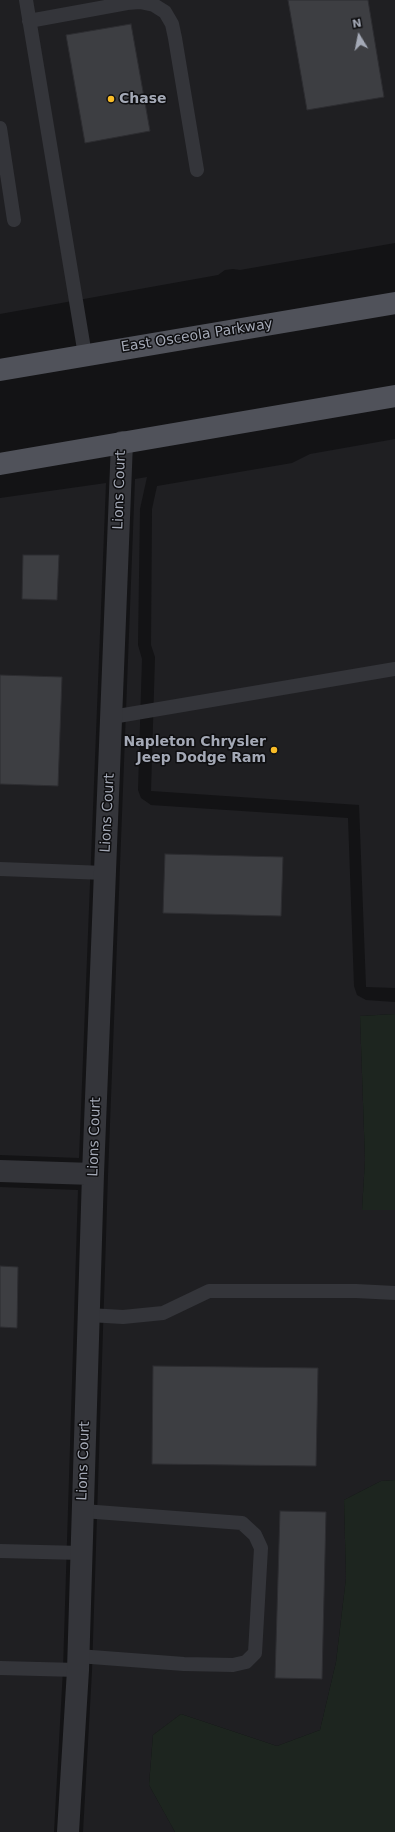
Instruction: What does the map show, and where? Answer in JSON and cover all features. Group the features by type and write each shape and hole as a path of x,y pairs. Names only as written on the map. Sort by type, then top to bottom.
{"main road":[{"name":"East Osceola Parkway","path":"0,370 395,303"},
{"path":"0,464 395,396"}],"street":[{"name":"Lions Court","path":"68,1832 78,1663 93,1174 122,442"},
{"path":"0,1171 93,1174"}],"lane":[{"path":"26,0 85,355"},
{"path":"29,21 127,3 140,2 154,6 165,12 172,24 175,38 197,170"},
{"path":"0,128 14,220"},
{"path":"112,717 395,669"},
{"path":"0,869 105,872"},
{"path":"89,1315 123,1316 163,1313 209,1291 356,1291 395,1293"},
{"path":"0,1668 78,1663 233,1665 246,1662 255,1653 262,1548 256,1535 242,1523 83,1511"},
{"path":"0,1551 82,1553"}],"shaded area":[{"path":"0,0 395,0 395,243 240,270 225,270 218,275 0,314"},
{"name":"Napleton Chrysler Jeep Dodge Ram","path":"395,439 395,988 366,987 359,805 151,791 155,657 151,645 152,509 157,486 292,463 310,454"},
{"path":"147,477 140,509 138,645 142,659 138,790 141,798 151,805 348,818 354,986 357,995 366,1000 395,1002 395,1014 360,1016 365,1160 362,1210 395,1210 395,1480 381,1481 344,1500 346,1578 336,1662 320,1730 277,1746 181,1714 153,1735 149,1785 175,1832 83,1832 92,1671 108,1175 135,479"},
{"path":"106,483 79,1158 0,1155 0,498"},
{"path":"395,1014 395,1210 362,1210 365,1160 360,1016"},
{"path":"0,1187 78,1190 63,1669 54,1832 0,1832"},
{"path":"395,1480 395,1832 175,1832 149,1785 153,1735 181,1714 277,1746 320,1730 336,1662 346,1578 344,1500 381,1481"}],"building":[{"path":"288,0 368,0 384,97 307,110"},
{"name":"Chase","path":"131,24 150,131 85,143 66,35"},
{"path":"23,555 59,555 57,600 22,599"},
{"path":"0,675 62,677 58,786 0,784"},
{"path":"165,854 283,857 281,916 163,913"},
{"path":"0,1266 18,1267 17,1328 0,1327"},
{"path":"153,1366 318,1368 316,1466 152,1464"},
{"path":"280,1511 326,1512 322,1679 275,1678"}],"place":[{"name":"Chase","path":"111,99"},
{"name":"Napleton Chrysler Jeep Dodge Ram","path":"274,750"}]}
